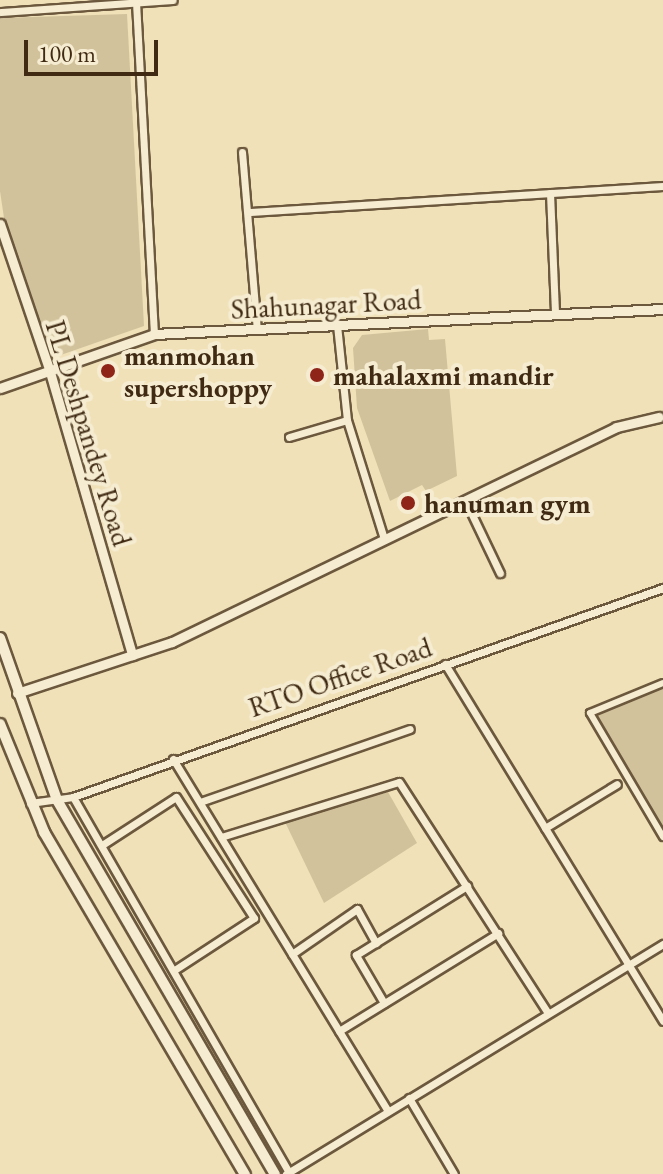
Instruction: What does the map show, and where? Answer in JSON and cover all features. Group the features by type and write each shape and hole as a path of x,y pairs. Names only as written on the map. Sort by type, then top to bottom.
{"main road":[{"path":"0,638 57,800 275,1174"},
{"path":"0,724 30,803 245,1174"}],"street":[{"path":"0,12 173,0"},
{"path":"136,2 154,334"},
{"path":"242,152 242,198 250,212 257,329"},
{"path":"250,212 663,186"},
{"path":"550,193 555,314"},
{"name":"PL Deshpandey Road","path":"0,224 50,372 132,655"},
{"name":"Shahunagar Road","path":"0,388 154,334 663,309"},
{"path":"337,325 347,420 384,539"},
{"path":"17,693 172,642 616,427 662,415"},
{"path":"289,437 347,420"},
{"path":"465,500 500,573"},
{"name":"RTO Office Road","path":"30,803 73,797 173,759 663,588"},
{"path":"445,664 663,1021"},
{"path":"663,683 590,713 663,837"},
{"path":"200,802 410,729"},
{"path":"173,759 388,1111"},
{"path":"221,837 399,782 548,1013"},
{"path":"545,828 617,784"},
{"path":"73,797 176,969 288,1173 663,944"},
{"path":"102,845 176,797 254,918 176,969"},
{"path":"384,1003 356,955 467,886"},
{"path":"292,954 357,909 376,943"},
{"path":"339,1031 498,933"},
{"path":"409,1098 454,1174"}],"shaded area":[{"path":"127,14 144,326 55,357 8,245 0,191 0,18"},
{"path":"428,329 429,340 445,339 457,476 426,491 422,485 390,501 357,408 353,348 362,335"},
{"path":"663,683 663,837 590,714"},
{"path":"388,792 417,843 324,903 285,822"}],"place":[{"name":"manmohan supershoppy","path":"108,371"},
{"name":"mahalaxmi mandir","path":"317,375"},
{"name":"hanuman gym","path":"408,503"}]}
